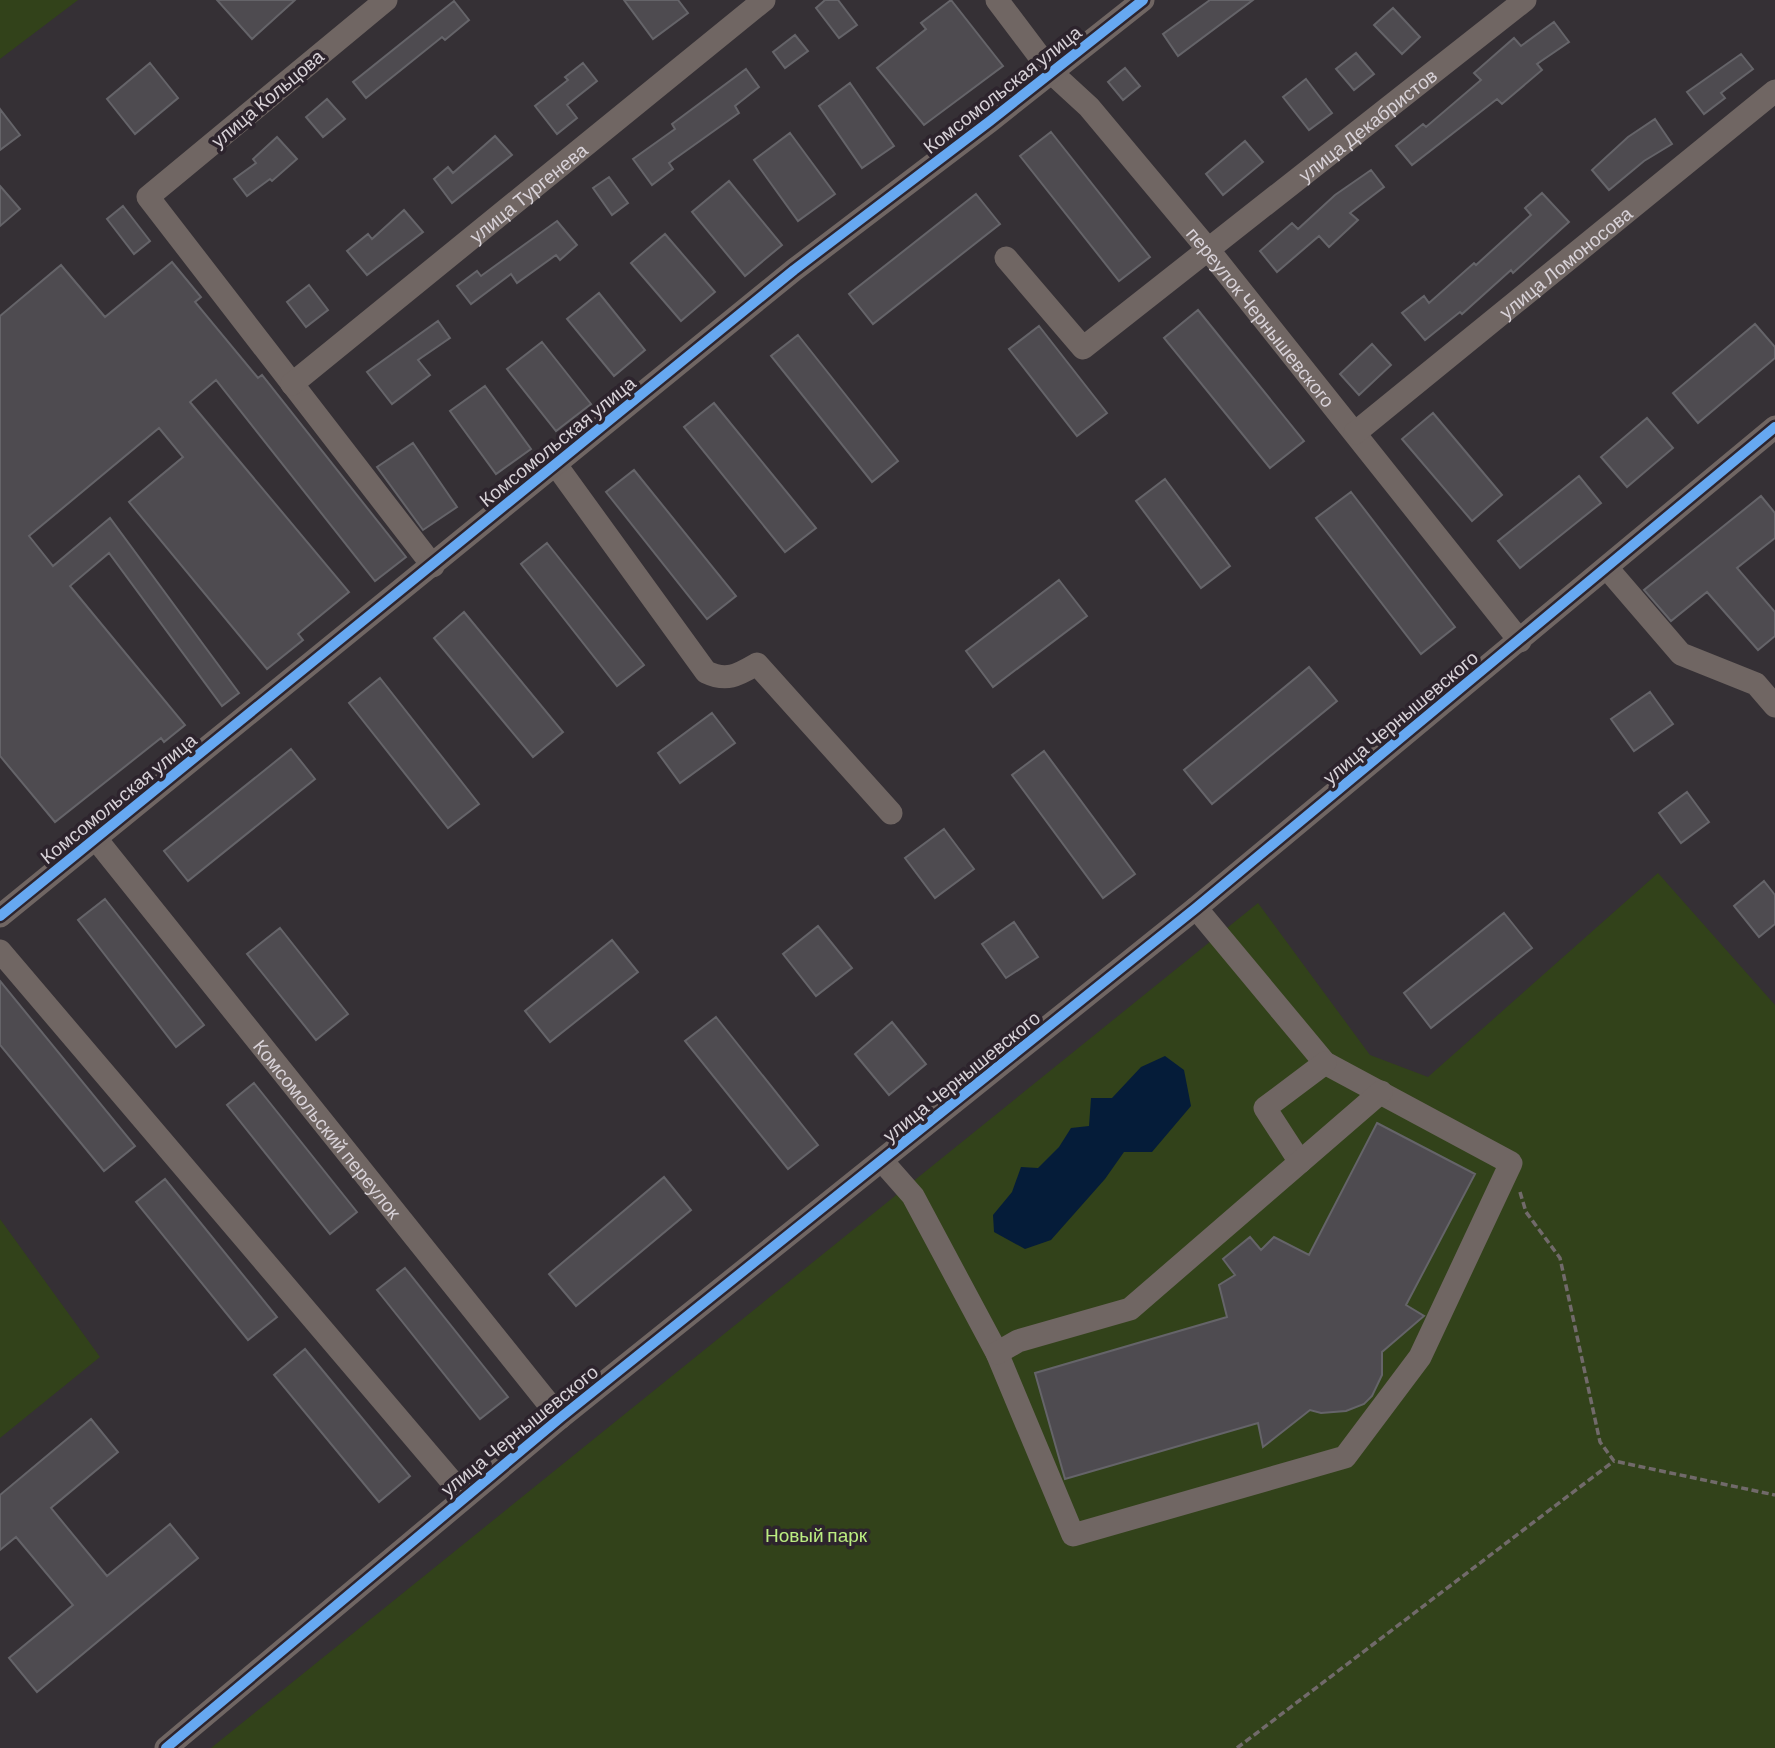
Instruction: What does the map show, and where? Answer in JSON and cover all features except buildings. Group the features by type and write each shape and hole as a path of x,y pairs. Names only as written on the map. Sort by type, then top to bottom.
{"street":[{"name":"улица Кольцова","path":"292,384 148,197 386,0"},
{"name":"улица Тургенева","path":"292,384 764,0"},
{"name":"переулок Чернышевского","path":"997,0 1052,73 1089,107 1208,248 1520,641"},
{"name":"Комсомольская улица","path":"0,916 794,270 1143,0"},
{"name":"улица Декабристов","path":"1006,258 1083,348 1525,0"},
{"name":"улица Ломоносова","path":"1355,433 1775,92"},
{"path":"292,384 433,566"},
{"name":"улица Чернышевского","path":"166,1748 560,1418 883,1162 1196,908 1775,427"},
{"path":"556,465 706,672 720,679 738,676 757,664 891,813"},
{"path":"1607,568 1681,654 1756,684 1775,706"},
{"name":"Комсомольский переулок","path":"96,839 560,1418"},
{"path":"883,1162 913,1196 997,1353 1073,1535 1345,1457 1420,1357 1511,1163 1325,1062 1196,908"},
{"path":"0,951 465,1497"},
{"path":"1300,1162 1265,1108 1325,1062"},
{"path":"997,1353 1018,1341 1130,1309 1381,1092"}],"path":[{"path":"1511,1163 1526,1212 1560,1258 1600,1442 1614,1461 1775,1495"},
{"path":"1237,1748 1614,1461"}],"green space":[{"path":"0,0 78,0 0,59"},
{"name":"Новый парк","path":"1658,873 1775,1005 1775,1748 211,1748 1258,903 1370,1055 1428,1077"},
{"path":"0,1219 100,1357 0,1438"}],"water":[{"path":"1165,1056 1184,1070 1191,1106 1152,1152 1124,1152 1105,1179 1051,1240 1025,1249 994,1232 993,1215 1012,1192 1021,1167 1038,1168 1059,1147 1071,1128 1089,1126 1091,1098 1112,1098 1141,1067"}],"cycle path":[{"path":"0,916 794,270 1143,0"},
{"path":"166,1748 560,1418 1196,908 1775,427"}]}
